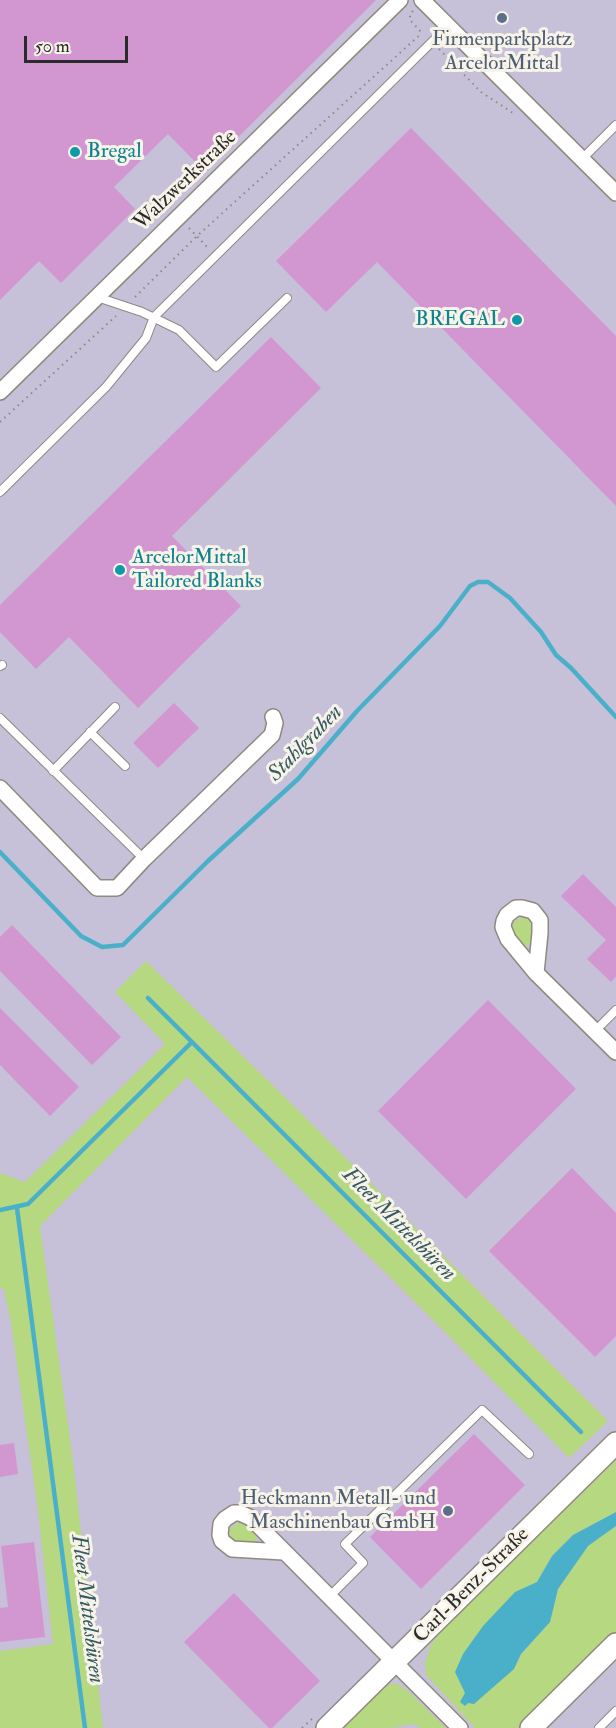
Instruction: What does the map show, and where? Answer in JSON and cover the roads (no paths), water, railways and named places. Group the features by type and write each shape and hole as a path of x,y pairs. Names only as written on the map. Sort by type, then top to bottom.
{"street":[{"name":"Walzwerkstraße","path":"0,392 400,0"},
{"path":"423,0 616,192"},
{"path":"0,788 97,888 117,888 272,735 275,723 273,717"},
{"path":"537,974 616,1052"},
{"name":"Carl-Benz-Straße","path":"327,1728 616,1443"},
{"path":"283,1552 460,1728"},
{"path":"531,1728 616,1644"}],"lane":[{"path":"0,492 106,387 146,338 154,317 448,25"},
{"path":"582,159 616,125"},
{"path":"97,297 127,306 179,330 216,367 287,298"},
{"path":"53,771 115,707"},
{"path":"0,718 144,859"},
{"path":"90,732 125,766"},
{"path":"595,1031 616,1010"},
{"path":"329,1597 363,1563 345,1544 482,1410 529,1454"},
{"path":"599,1728 616,1711"}],"water":[{"path":"616,1512 616,1526 588,1546 558,1589 550,1622 521,1654 514,1669 474,1704 468,1703 465,1706 460,1702 465,1693 455,1672 463,1654 483,1626 515,1592 537,1582 552,1556 573,1535"}],"waterway":[{"name":"Stahlgraben","path":"0,852 81,936 102,947 123,945 208,861 298,779 357,711 440,626 470,586 478,582 488,582 510,598 541,632 556,655 616,717"},
{"name":"Fleet Mittelsbüren","path":"148,998 192,1042"},
{"name":"Fleet Mittelsbüren","path":"0,1210 28,1204 192,1042 581,1432"},
{"name":"Fleet Mittelsbüren","path":"17,1208 85,1728"}],"place":[{"name":"Firmenparkplatz ArcelorMittal","path":"502,18"},
{"name":"Bregal","path":"75,152"},
{"name":"BREGAL","path":"517,320"},
{"name":"ArcelorMittal Tailored Blanks","path":"120,570"},
{"name":"Heckmann Metall- und Maschinenbau GmbH","path":"448,1511"}]}
